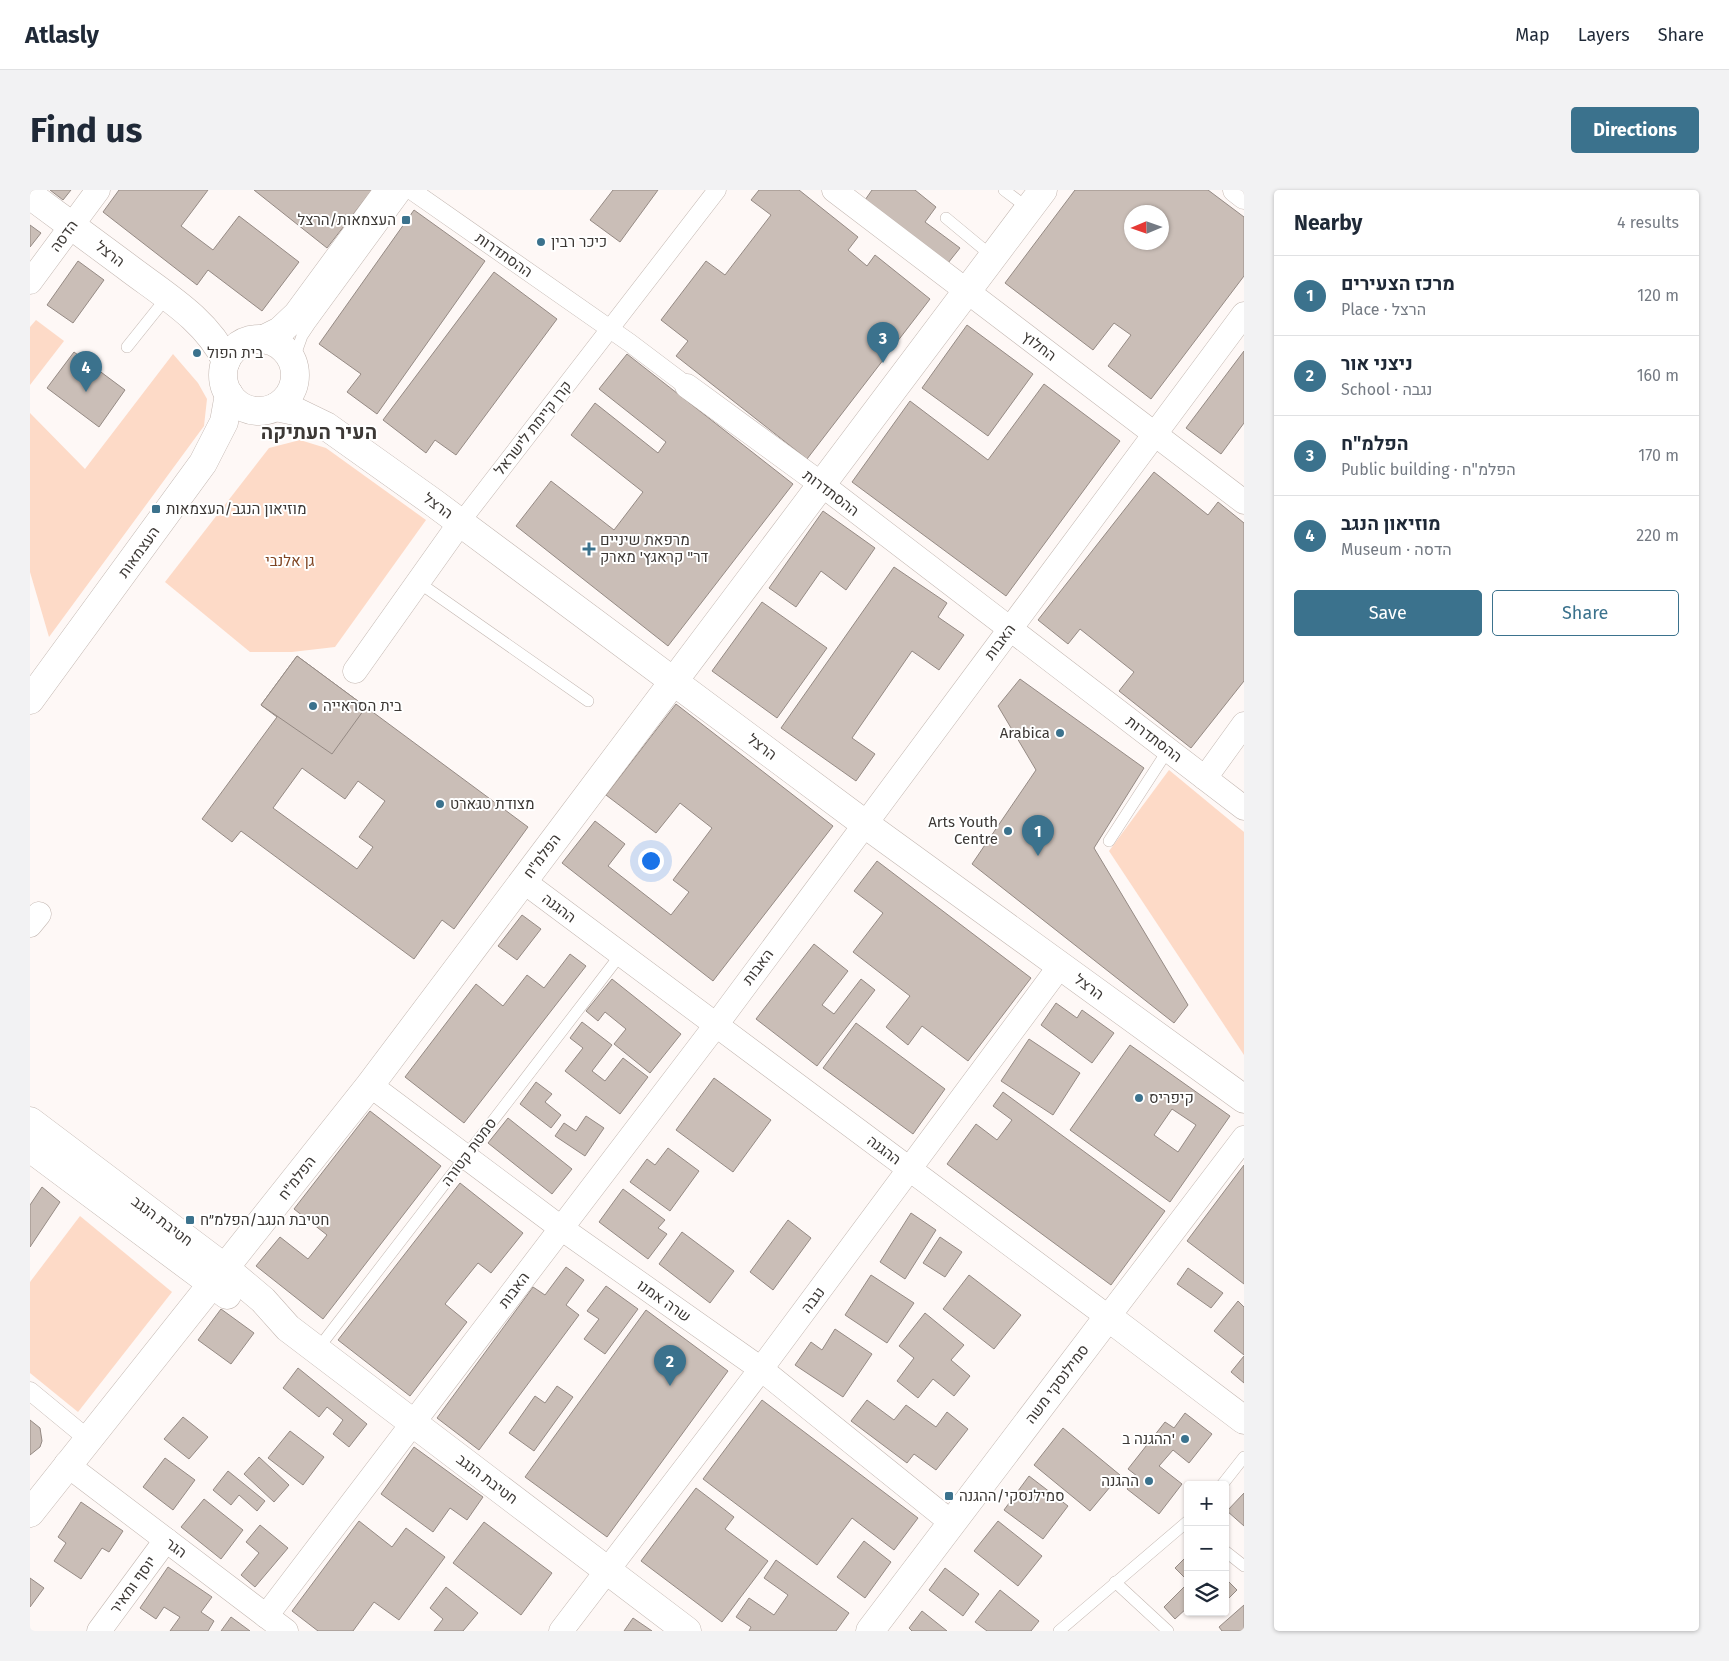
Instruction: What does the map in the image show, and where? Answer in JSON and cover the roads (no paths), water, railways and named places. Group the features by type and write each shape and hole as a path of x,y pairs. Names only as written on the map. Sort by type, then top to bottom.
{"street":[{"name":"הדסה","path":"30,282 98,190"},
{"path":"264,338 281,346 293,361 296,372 291,393 276,407 255,411 236,402 224,384 223,372 230,352 245,341 264,338 280,331 296,315 389,190"},
{"name":"ההסתדרות","path":"409,190 610,329 820,484 1244,808"},
{"name":"קרן קיימת לישראל","path":"355,671 460,522 717,190"},
{"name":"החלוץ","path":"834,190 1244,502"},
{"path":"1235,190 1244,197"},
{"name":"הרצל","path":"30,195 168,297 208,333 226,361"},
{"name":"הפלמ\"ח","path":"30,1513 66,1464 218,1277 370,1085 672,680 1036,199"},
{"name":"האבות","path":"266,1616 716,1025 1244,314"},
{"name":"העצמאות","path":"30,700 203,463 220,430 229,394"},
{"name":"הרצל","path":"276,407 295,411 326,426 460,522 865,824 1244,1099"},
{"path":"1204,778 1244,724"},
{"name":"ההגנה","path":"523,881 1108,1316 1244,1420"},
{"name":"נגבה","path":"561,1631 761,1369 1060,966"},
{"name":"שרה אמנו","path":"370,1085 561,1228 761,1369 952,1523"},
{"name":"חטיבת הנגב","path":"30,1120 218,1277 252,1312 288,1328 687,1631"},
{"name":"סמילנסקי משה","path":"870,1631 1244,1138"},
{"name":"חטיבת הנגב","path":"30,1148 218,1277"},
{"path":"30,1390 87,1438"},
{"name":"הגר","path":"66,1464 286,1631"},
{"name":"יוסף ומאיר","path":"99,1631 166,1540"}],"lane":[{"path":"293,361 302,336 310,324 409,190"},
{"path":"1004,190 1036,199"},
{"path":"946,218 993,257"},
{"path":"127,347 168,297"},
{"path":"418,582 588,701"},
{"path":"1109,841 1168,750"},
{"name":"סמטת קטורה","path":"317,1350 621,954"},
{"path":"1225,1481 1244,1457"},
{"path":"1059,1631 1184,1524"},
{"path":"1229,1554 1244,1566"},
{"path":"1115,1582 1168,1631"}],"place":[{"name":"העצמאות/הרצל","path":"406,220"},
{"name":"כיכר רבין","path":"541,242"},
{"name":"בית הפול","path":"197,353"},
{"name":"הפלמ\"ח","path":"883,363"},
{"name":"מוזיאון הנגב","path":"86,392"},
{"name":"מוזיאון הנגב/העצמאות","path":"156,509"},
{"name":"מרפאת שיניים דר\" קראגץ' מארק","path":"589,549"},
{"name":"בית הסראייה","path":"313,706"},
{"name":"Arabica","path":"1060,733"},
{"name":"מצודת טגארט","path":"440,804"},
{"name":"Arts Youth Centre","path":"1008,831"},
{"name":"מרכז הצעירים","path":"1038,856"},
{"name":"קיפריס","path":"1139,1098"},
{"name":"חטיבת הנגב/הפלמ״ח","path":"190,1220"},
{"name":"ניצני אור","path":"670,1386"},
{"name":"ההגנה ב'","path":"1185,1439"},
{"name":"ההגנה","path":"1149,1481"},
{"name":"סמילנסקי/ההגנה","path":"949,1496"}],"district":[{"name":"העיר העתיקה","path":"319,432"}],"park label":[{"name":"גן אלנבי","path":"290,561"}]}
